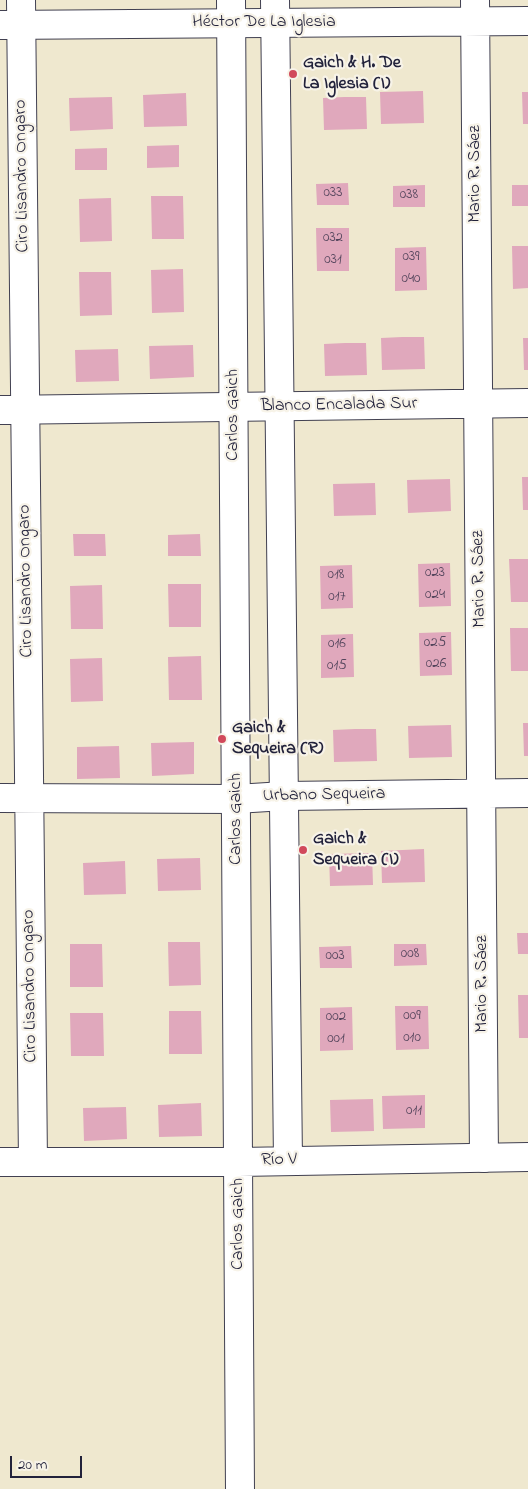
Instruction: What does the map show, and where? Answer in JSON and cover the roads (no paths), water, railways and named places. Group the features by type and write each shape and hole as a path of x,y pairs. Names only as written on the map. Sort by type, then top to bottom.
{"street":[{"name":"Héctor De La Iglesia","path":"14,16 275,11 475,11 528,21"},
{"path":"275,11 288,1161"},
{"name":"Mario R. Sáez","path":"475,11 484,1158"},
{"name":"Carlos Gaich","path":"231,12 240,1489"},
{"name":"Ciro Lisandro Ongaro","path":"14,16 13,410 29,798 33,1162"},
{"name":"Blanco Encalada Sur","path":"13,410 528,403"},
{"name":"Urbano Sequeira","path":"0,798 236,799 284,796 528,793"},
{"name":"Río V","path":"0,1162 239,1162 528,1157"}],"place":[{"name":"Gaich & H. De La Iglesia (I)","path":"293,74"},
{"name":"Gaich & Sequeira (R)","path":"222,739"},
{"name":"Gaich & Sequeira (I)","path":"303,850"}]}
